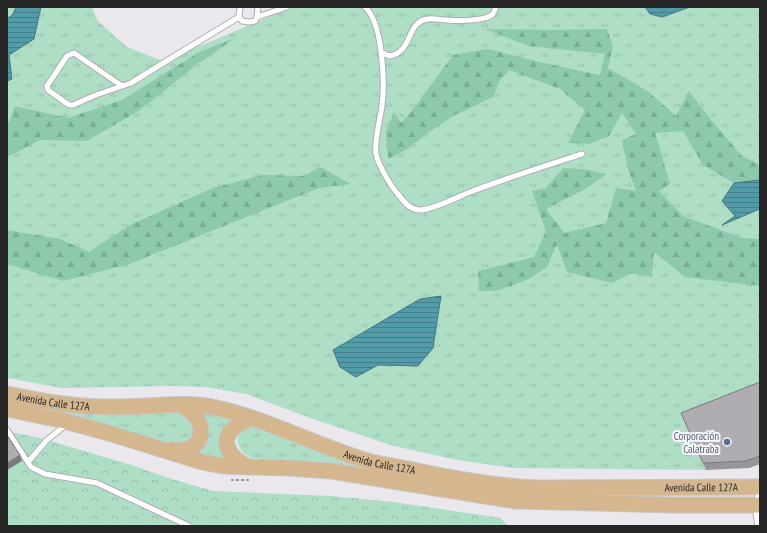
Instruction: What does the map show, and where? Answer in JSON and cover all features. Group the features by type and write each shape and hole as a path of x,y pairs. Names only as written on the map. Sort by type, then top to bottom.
{"main road":[{"name":"Avenida Calle 127A","path":"7,394 53,404 70,406 120,407 181,405 216,408 371,462 477,482 538,488 760,488"},
{"path":"165,450 188,449 196,445 200,439 201,429 198,421 191,412 181,405"},
{"name":"Avenida Calle 127A","path":"7,408 69,422 211,464 231,467 288,468 331,472 516,501 674,505 759,502"},
{"path":"248,467 232,457 229,451 227,439 231,430 237,425 251,419"}],"street":[{"path":"759,502 760,524"}],"lane":[{"path":"240,7 239,17 242,21 249,22 255,20 257,17 287,7"},
{"path":"257,17 258,7"},
{"path":"365,7 370,11 373,17 379,37 384,77 376,155 394,190 409,208 420,210 435,206 470,192 582,154"},
{"path":"381,52 389,56 400,52 405,46 414,26 419,22 429,19 475,20 489,17 493,14 496,7"},
{"path":"122,86 74,53 67,56 47,86 48,90 69,105 73,105 131,83 239,17"},
{"path":"28,462 47,440 69,422"},
{"path":"7,430 31,467 36,471 44,474 97,483 189,526"}],"green space":[{"path":"7,7 92,7 98,21 127,47 160,60 205,44 292,7 760,7 760,390 684,421 706,470 513,468 457,460 390,445 246,394 205,387 172,386 62,388 7,378"},
{"path":"485,29 607,29 613,46 608,68 649,92 676,116 689,91 707,115 742,156 760,165 760,181 734,183 703,165 683,131 655,133 670,184 659,191 683,216 742,238 760,239 760,286 685,277 654,252 652,277 632,273 612,283 567,272 557,244 547,267 529,279 496,291 479,291 478,271 534,257 546,232 532,191 546,188 563,168 583,169 607,174 585,189 546,209 564,233 606,223 616,188 636,191 628,169 622,140 636,134 622,113 609,136 589,144 568,143 585,110 560,89 509,70 500,80 493,97 453,116 406,150 388,159 386,132 394,112 401,123 414,108 453,55 488,49 600,75 605,54 529,46"},
{"path":"235,38 196,65 140,110 87,141 40,140 7,157 7,123 9,122 15,106 68,118 122,100 199,52"},
{"path":"320,167 351,184 319,188 129,264 63,281 7,264 7,230 60,239 89,252 132,224 213,188 263,175 304,176"},
{"path":"7,402 179,411 192,420 195,433 188,444 171,446"},
{"path":"198,411 237,419 229,461 191,453"},
{"path":"255,427 363,466 487,488 363,469 251,458 241,449 237,440 238,435 242,432"},
{"path":"7,431 40,438 213,491 332,496 394,502 501,518 507,526 7,526"}],"water":[{"path":"16,7 41,7 34,39 9,55 12,79 7,81 7,19 13,14"},
{"path":"645,7 690,7 662,17 650,14"},
{"path":"760,180 760,209 722,225 735,216 722,201 734,183"},
{"path":"441,296 433,348 418,366 378,365 356,377 340,367 333,350 420,299"}],"building":[{"name":"Corporación Calatraba","path":"760,382 760,456 746,461 703,463 681,413"},
{"path":"7,435 20,455 7,463"}],"place":[{"name":"Corporación Calatraba","path":"727,442"}]}
